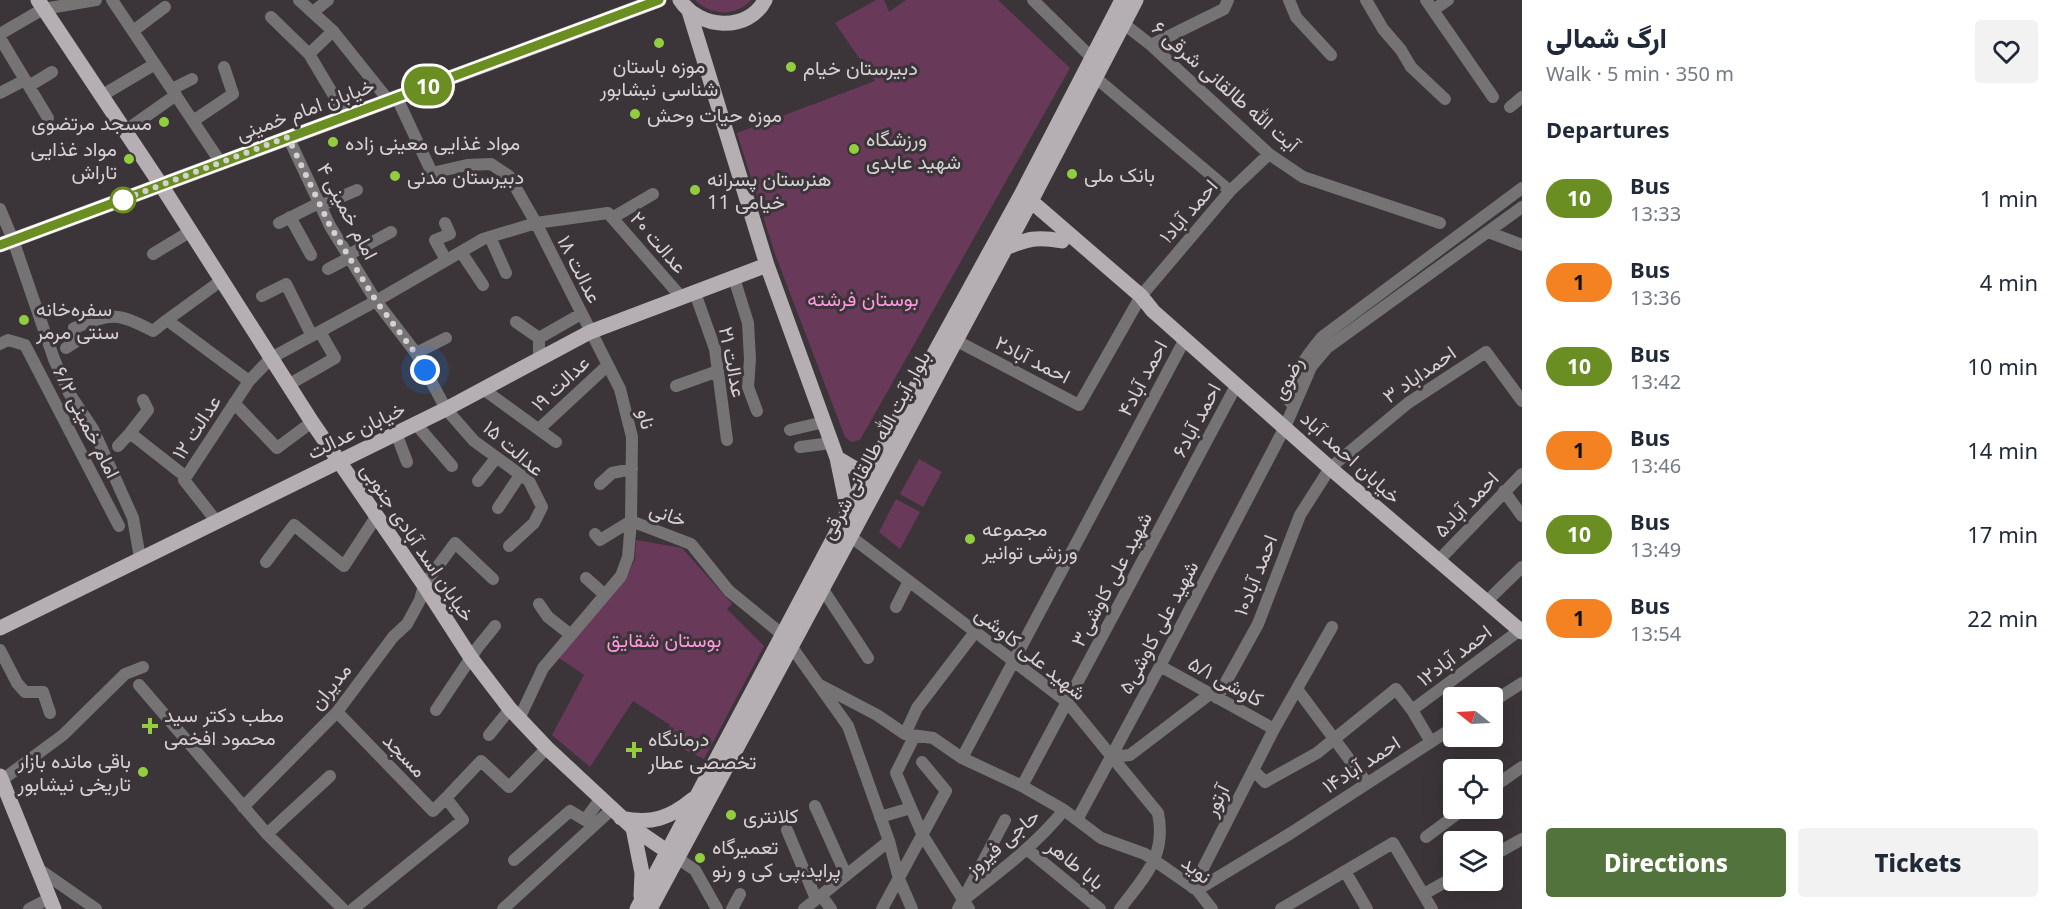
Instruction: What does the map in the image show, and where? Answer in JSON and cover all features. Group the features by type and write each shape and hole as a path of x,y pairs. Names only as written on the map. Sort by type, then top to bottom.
{"main road":[{"name":"خیابان امام خمینی","path":"6,243 659,0"},
{"path":"685,6 703,20 719,24 735,23 750,16 765,0"},
{"name":"بلوار آیت الله طالقانی شرقی","path":"643,907 787,640 848,511 873,479 955,340 1005,248 1023,202 1091,57 1122,0"},
{"name":"بلوار آیت الله طالقانی شرقی","path":"672,855 697,796 787,640 822,588 850,536 873,479 1023,202 1096,78 1136,0"},
{"name":"خیابان اسد آبادی جنوبی","path":"40,4 191,231 312,422 424,585 471,658 514,714 547,748 633,828 672,855"},
{"path":"685,6 767,265 837,458 848,511"},
{"name":"خیابان احمد آباد","path":"1023,202 1062,241 1153,311 1330,468 1521,631"},
{"name":"خیابان احمد آباد","path":"1023,202 1138,299"},
{"path":"1005,248 1031,238 1042,237 1062,241"},
{"name":"خیابان عدالت","path":"0,628 446,409 590,332 767,265"},
{"path":"837,458 873,479"},
{"path":"2,784 52,904"},
{"path":"611,809 636,821 661,818 682,808 697,796"},
{"path":"633,828 642,873 643,907"}],"street":[{"path":"48,118 0,36 40,4 96,0"},
{"path":"112,0 221,163"},
{"path":"298,0 333,31 393,99"},
{"path":"313,12 328,0"},
{"path":"1033,0 1091,57"},
{"path":"1150,45 1224,9 1228,0"},
{"path":"1289,0 1296,17 1331,55"},
{"path":"1366,0 1383,29 1401,50 1411,67 1445,99"},
{"path":"1448,0 1429,5 1493,97"},
{"path":"133,31 165,8"},
{"path":"271,17 309,54 346,116"},
{"name":"آیت الله طالقانی شرقی ۶","path":"1124,24 1269,154 1303,177 1440,223"},
{"path":"309,54 333,31"},
{"path":"101,96 155,64"},
{"path":"193,121 233,94 224,67"},
{"path":"0,93 52,72"},
{"path":"1096,78 1230,191"},
{"path":"125,131 192,79"},
{"path":"1510,107 1522,97"},
{"name":"عدالت ۱۸","path":"393,99 432,173 467,165 491,164 509,176 536,222 590,332"},
{"name":"امام خمینی ۴","path":"288,137 330,226 376,301 416,354"},
{"name":"احمد آباد۱","path":"1138,299 1230,191 1269,154"},
{"name":"رضوی","path":"1285,427 1295,376 1308,354 1322,337 1522,188"},
{"path":"279,224 357,190"},
{"path":"612,218 653,194"},
{"name":"رضوی","path":"1285,427 1311,367 1327,348 1522,207"},
{"path":"0,209 6,243 26,279 54,359 69,393 93,429 133,518 140,558"},
{"name":"عدالت ۲۰","path":"536,222 608,213 688,295"},
{"path":"291,218 311,255"},
{"name":"عدالت ۱۲","path":"218,522 184,480 249,381 271,358 490,237 536,222"},
{"path":"445,223 450,234 435,240 446,260"},
{"path":"153,254 191,231"},
{"path":"328,269 391,232"},
{"path":"1488,232 1522,245"},
{"path":"490,237 506,273"},
{"path":"461,252 483,285"},
{"path":"734,278 748,323 750,359 748,387 757,411"},
{"path":"66,348 77,341 74,328 112,316 128,318 153,331 222,280"},
{"path":"262,296 286,284 316,334 335,358 288,385"},
{"name":"عدالت ۲۱","path":"688,295 715,349 727,440"},
{"name":"احمد آباد۲","path":"955,340 1079,405 1138,299"},
{"path":"539,338 581,314"},
{"path":"167,320 249,381"},
{"path":"516,322 539,338"},
{"name":"ناو","path":"489,735 514,714 543,668 621,576 628,557 632,437 620,388 590,332"},
{"path":"416,354 446,338"},
{"path":"539,338 539,360"},
{"name":"احمد آباد۴","path":"962,758 1185,339"},
{"name":"امام خمینی ۶/۲","path":"0,344 8,340 25,345 119,526"},
{"name":"احمداباد ۳","path":"1330,468 1408,403 1486,352 1522,401"},
{"name":"عدالت ۱۵","path":"416,354 446,409 474,441 529,481 542,507 534,523 509,546"},
{"name":"عدالت ۱۹","path":"539,429 608,365"},
{"path":"676,386 718,371"},
{"name":"احمد آباد۶","path":"1189,474 1237,384"},
{"path":"483,389 556,442"},
{"path":"118,446 148,410 142,400"},
{"path":"234,403 277,448 312,422"},
{"path":"790,430 824,422"},
{"path":"416,423 452,466"},
{"name":"شهید علی کاوشی۵","path":"1077,820 1285,427"},
{"path":"130,433 186,477"},
{"path":"396,433 407,462"},
{"path":"800,447 831,443"},
{"path":"478,481 496,458"},
{"name":"احمد آباد۱۰","path":"1213,696 1258,624 1300,516 1330,468"},
{"path":"600,483 612,473 632,469"},
{"path":"498,508 520,474"},
{"name":"شهید علی کاوشی۳","path":"1022,786 1189,474"},
{"name":"احمد آباد۵","path":"1438,561 1522,474"},
{"path":"1504,491 1522,516"},
{"path":"266,562 294,525 344,566 376,517"},
{"path":"595,534 600,540 631,521"},
{"name":"خانی","path":"631,521 691,544 729,591 787,640"},
{"name":"شهید علی کاوشی","path":"850,536 1067,702 1158,813 1160,839 1155,861"},
{"name":"مدیران","path":"243,807 337,711 393,637 406,624 420,600 424,585 455,543 493,579"},
{"path":"1486,602 1522,567"},
{"path":"586,578 605,595"},
{"path":"896,607 909,581"},
{"path":"822,588 868,658"},
{"path":"539,604 548,617 571,635"},
{"path":"436,710 495,626"},
{"name":"آرتور","path":"1195,889 1274,729 1332,627"},
{"name":"احمد آباد۱۲","path":"1412,710 1521,631"},
{"path":"963,906 923,836 896,773 917,708 975,632"},
{"path":"787,640 848,726 889,841 899,879 912,909"},
{"path":"0,650 17,683 25,692 43,693 50,713"},
{"name":"کاوشی ۵/۱","path":"1160,666 1274,729"},
{"path":"2,784 63,735 125,674 143,667"},
{"path":"1503,695 1522,683"},
{"name":"نوید","path":"818,684 878,715 910,735 933,738 962,758 1022,786 1064,810 1101,838 1145,854 1195,889 1212,909"},
{"path":"139,685 267,834 344,909"},
{"path":"1297,689 1367,783"},
{"path":"1253,770 1265,782 1317,753 1396,689 1431,742"},
{"path":"1112,757 1130,755 1213,696"},
{"name":"مسجد","path":"337,711 433,811 446,798"},
{"name":"احمد آباد۱۴","path":"1195,889 1291,833 1443,735"},
{"path":"353,909 463,820 446,798 481,761 509,787 547,748"},
{"path":"882,909 946,791 922,762"},
{"path":"1503,780 1522,767"},
{"path":"267,834 330,777"},
{"path":"815,806 846,875"},
{"path":"880,817 911,807"},
{"path":"514,860 570,811 585,820 611,809"},
{"path":"503,909 611,809"},
{"name":"حاجی فیروز","path":"963,906 1047,832 1064,810"},
{"path":"1426,837 1450,819"},
{"path":"963,906 1005,820"},
{"path":"787,830 819,897 831,909"},
{"path":"1503,850 1522,839"},
{"path":"804,909 889,841"},
{"path":"1281,909 1393,843 1432,909"},
{"name":"بابا طاهر","path":"1028,850 1100,909"},
{"path":"672,855 695,870 717,909"},
{"path":"1120,909 1155,861"},
{"path":"37,868 96,909"},
{"path":"1345,871 1367,909"},
{"path":"1424,894 1443,883"},
{"path":"732,909 740,894"},
{"path":"29,909 52,904"}],"green space":[{"path":"695,0 751,0 745,6 731,12 716,12"},
{"name":"بوستان فرشته","path":"876,0 884,0 889,12 906,0 998,0 1070,68 860,440 851,442 845,437 775,254 737,133 875,81 835,23"},
{"path":"919,459 942,472 923,507 900,494"},
{"path":"896,499 920,512 900,549 879,532"},
{"name":"بوستان شقایق","path":"636,540 682,548 732,604 727,609 764,646 704,759 663,739 670,725 633,701 590,767 552,735 584,675 559,658 627,576 635,559"}],"bus line":[{"name":"10","path":"0,245 659,0"}],"place":[{"name":"موزه باستان شناسی نیشابور","path":"659,43"},
{"name":"دبیرستان خیام","path":"791,67"},
{"name":"موزه حیات وحش","path":"635,114"},
{"name":"مسجد مرتضوی","path":"164,122"},
{"name":"مواد غذایی معینی زاده","path":"333,142"},
{"name":"ورزشگاه شهید عابدی","path":"854,149"},
{"name":"مواد غذایی تاراش","path":"129,159"},
{"name":"بانک ملی","path":"1072,174"},
{"name":"دبیرستان مدنی","path":"395,176"},
{"name":"هنرستان پسرانه خیامی 11","path":"695,190"},
{"name":"سفره‌خانه سنتی مرمر","path":"24,320"},
{"name":"مجموعه ورزشی توانیر","path":"970,539"},
{"name":"مطب دکتر سید محمود افخمی","path":"150,726"},
{"name":"درمانگاه تخصصی عطار","path":"634,750"},
{"name":"باقی مانده بازار تاریخی نیشابور","path":"143,772"},
{"name":"کلانتری","path":"731,815"},
{"name":"تعمیرگاه پراید،پی کی و رنو","path":"700,858"}],"route":[{"path":"123,200 119,201 288,137 330,226 376,301 416,354 425,370"}]}
